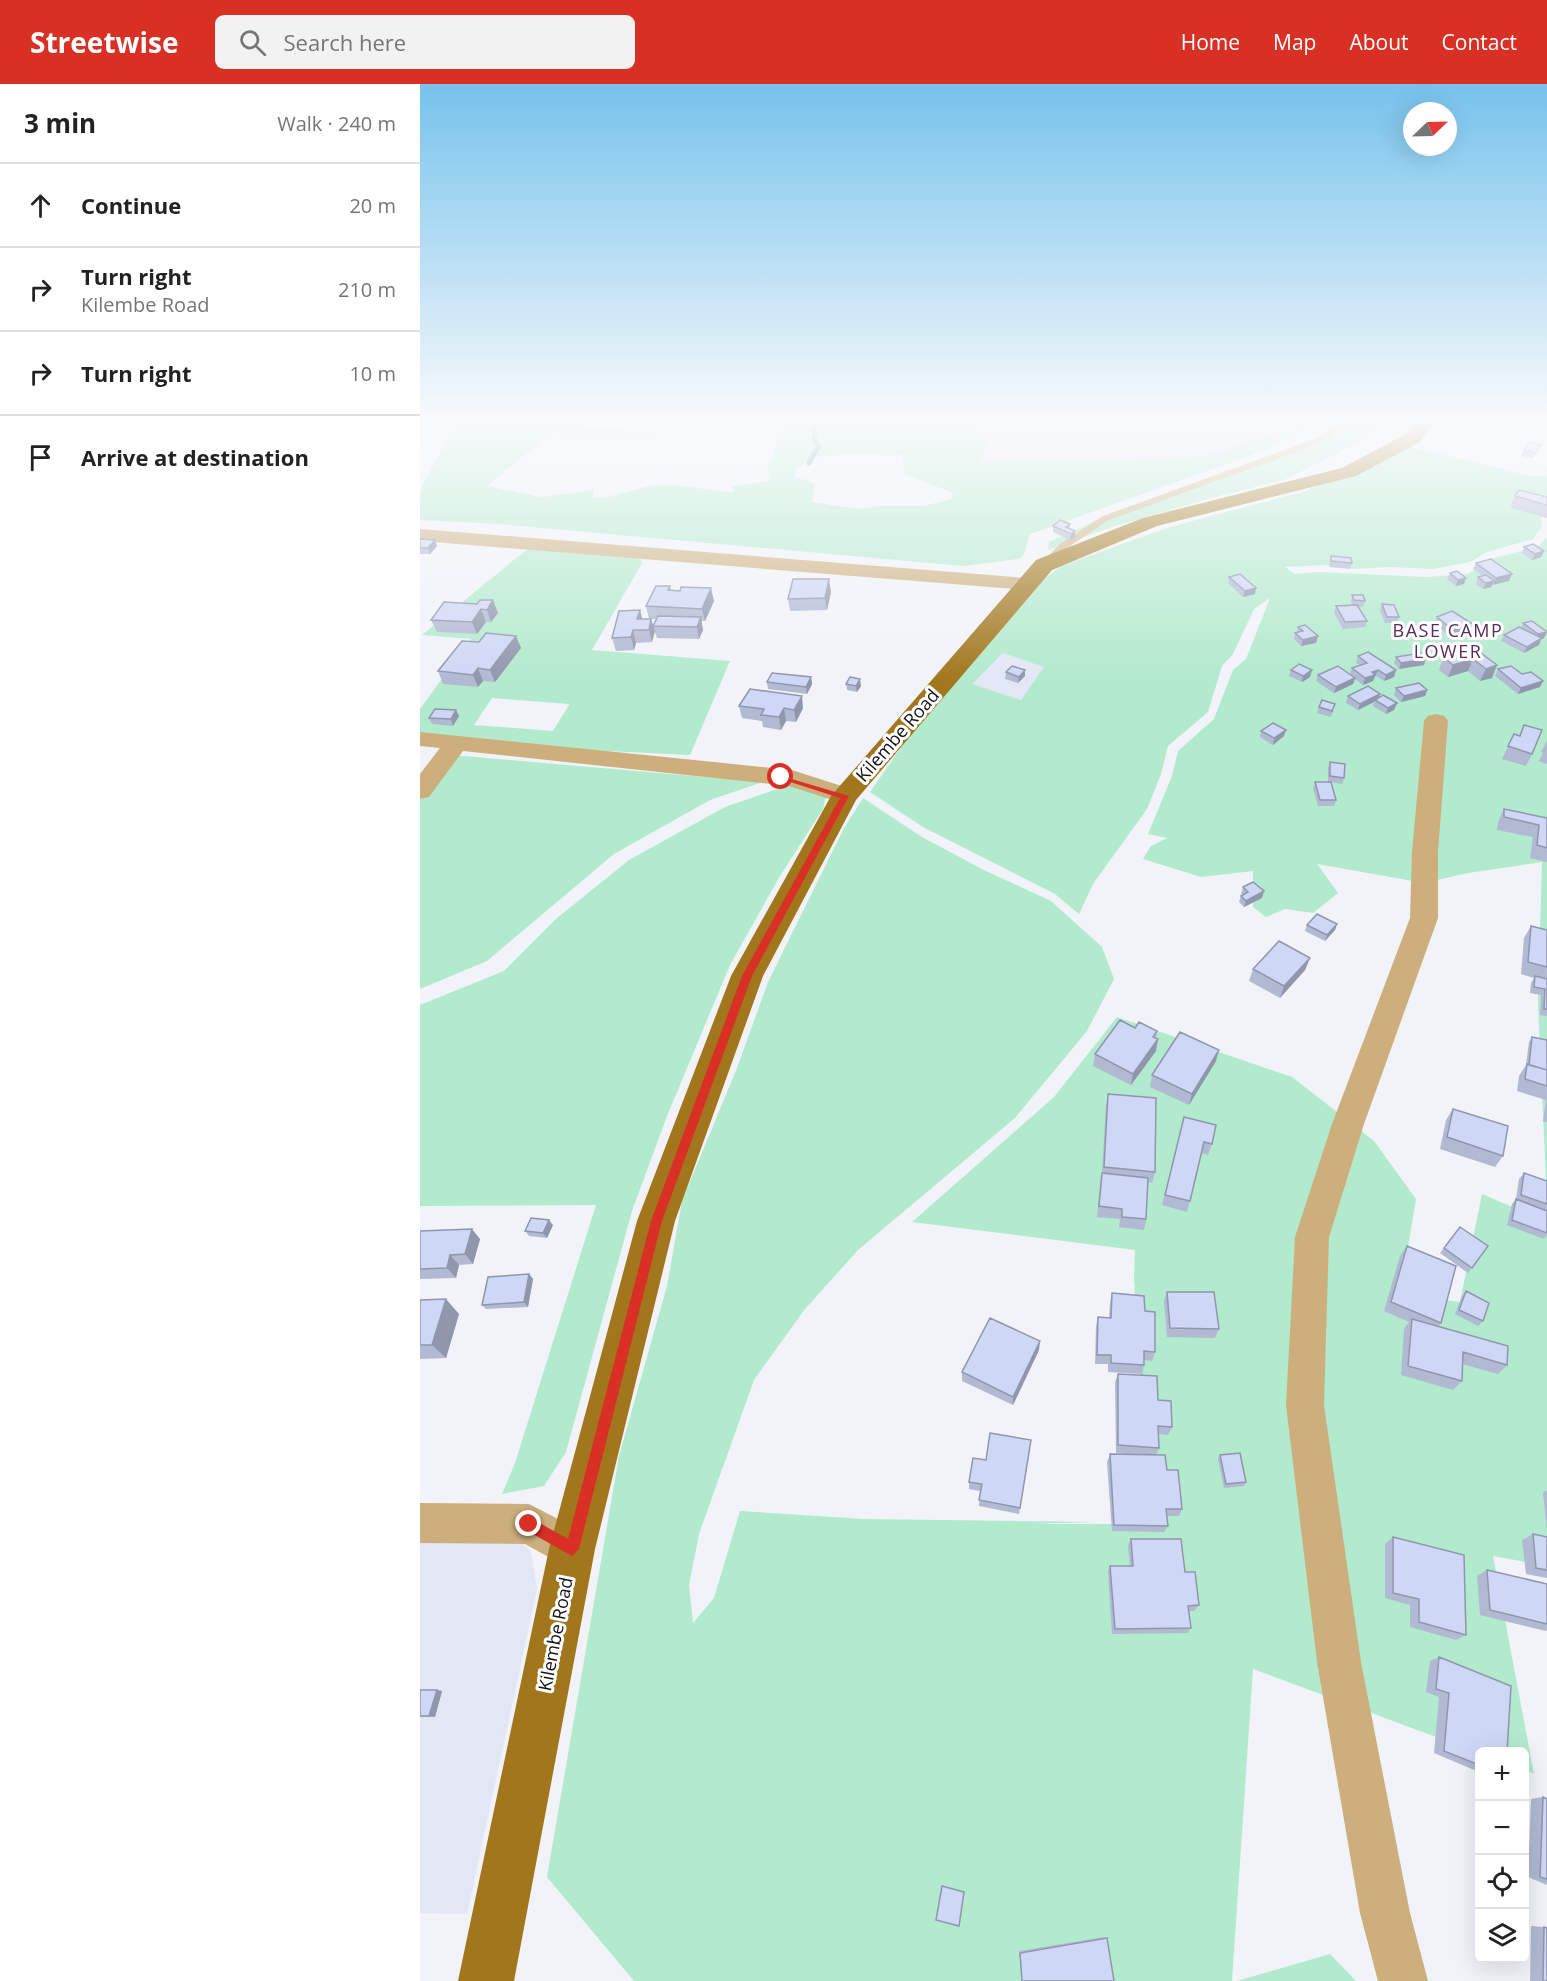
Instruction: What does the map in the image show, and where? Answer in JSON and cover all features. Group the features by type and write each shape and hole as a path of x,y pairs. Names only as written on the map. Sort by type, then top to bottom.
{"main road":[{"name":"Kilembe Road","path":"486,1981 572,1549 656,1221 747,976 845,796 1035,575 1150,522 1212,507"}],"street":[{"path":"420,535 1035,575"},
{"path":"1403,1981 1385,1913 1339,1662 1305,1405 1312,1237 1348,1124 1392,999 1424,918 1425,852 1436,721"},
{"path":"420,739 792,778 845,796"},
{"path":"420,791 457,742"},
{"path":"420,1523 529,1524 572,1549"}],"lane":[{"path":"1035,575 1050,553 1074,541 1106,518 1138,507"}],"shaded area":[{"path":"1003,653 1045,667 1021,700 972,684"},
{"path":"511,1531 531,1552 537,1589 467,1914 420,1913 420,1535"}],"green space":[{"path":"420,507 842,507 858,509 876,507 1107,507 1030,534 1023,556 1018,559 963,566 498,524 420,520"},
{"path":"1131,507 1182,507 1109,528 1048,550 1049,542"},
{"path":"1247,507 1539,507 1542,526 1533,539 1487,552 1470,562 1433,569 1391,567 1353,569 1325,565 1285,567 1295,574 1319,572 1426,577 1468,574 1490,559 1538,547 1547,537 1547,1202 1538,1003 1542,862 1468,873 1424,883 1317,864 1338,893 1313,913 1285,909 1266,917 1253,907 1253,871 1201,877 1143,859 1151,846 1167,838 1148,834 1172,776 1178,751 1214,719 1233,670 1246,659 1270,598 1254,609 1233,654 1222,666 1208,712 1168,746 1161,774 1147,809 1093,884 1079,914 1055,894 923,827 870,792 973,645 1019,598 1061,566 1170,527","holes":["1003,653 1044,667 1021,700 972,684"]},
{"path":"536,542 639,556 642,563 592,650 730,661 690,755 544,748 420,735 420,709 471,639 422,635","holes":["492,698 569,704 553,731 474,725"]},
{"path":"452,755 763,782 710,800 614,854 487,961 420,989 420,800"},
{"path":"789,785 826,796 823,809 780,876 730,965 667,1116 632,1211 566,1452 544,1486 502,1494 515,1463 596,1205 420,1206 420,1005 504,971 557,918 629,860 725,807"},
{"path":"863,798 922,837 982,869 1051,901 1102,947 1114,979 1087,1031 1015,1118 858,1250 805,1309 754,1380 699,1534 689,1585 693,1623 714,1598 740,1511 864,1519 1095,1522 1031,1524 1150,1524 1134,1279 1135,1250 912,1222 1054,1097 1117,1017 1292,1077 1374,1141 1416,1199 1400,1295 1460,1302 1482,1194 1547,1222 1547,1566 1493,1556 1529,1747 1475,1747 1475,1752 1253,1669 1232,1981 634,1981 547,1877 619,1456 667,1286 682,1201 737,1068 768,982 844,828"},
{"path":"1529,1747 1534,1774 1529,1772"},
{"path":"1330,1954 1356,1981 1237,1981"}],"building":[{"path":"1060,520 1070,524 1066,527 1075,531 1071,534 1053,526"},
{"path":"420,539 435,540 428,548 420,548"},
{"path":"1533,544 1544,551 1535,554 1524,547"},
{"path":"1331,556 1351,558 1352,563 1331,561"},
{"path":"1491,559 1512,574 1496,578 1476,563"},
{"path":"1457,571 1466,578 1458,580 1450,573"},
{"path":"1240,574 1256,588 1245,591 1229,577"},
{"path":"1486,575 1494,581 1486,583 1478,577"},
{"path":"793,579 829,579 825,598 788,599"},
{"path":"656,586 670,586 668,590 680,591 681,587 711,588 702,609 646,606"},
{"path":"1352,595 1363,595 1365,601 1354,600"},
{"path":"480,600 493,600 487,610 481,609 472,622 431,620 444,602 477,604"},
{"path":"1382,604 1394,605 1399,617 1387,617"},
{"path":"1357,605 1367,621 1345,622 1336,606"},
{"path":"640,610 637,619 651,619 649,630 633,630 631,637 612,638 619,611"},
{"path":"1452,611 1471,623 1453,630 1437,617"},
{"path":"658,616 701,617 697,627 653,626"},
{"path":"1532,621 1547,632 1538,634 1523,623"},
{"path":"1305,625 1318,636 1303,640 1295,633 1303,631 1298,627"},
{"path":"1519,627 1542,638 1527,647 1504,635"},
{"path":"486,633 516,636 490,670 478,668 473,675 438,671 462,641 479,642"},
{"path":"1474,648 1497,665 1486,669 1473,659 1453,665 1443,657"},
{"path":"1368,652 1396,670 1386,675 1378,670 1372,672 1375,675 1365,678 1352,668 1367,663 1358,656"},
{"path":"1421,653 1426,659 1401,663 1396,657"},
{"path":"1299,664 1312,670 1303,676 1291,670"},
{"path":"1012,666 1025,670 1019,677 1006,672"},
{"path":"1338,666 1355,678 1336,687 1318,675"},
{"path":"1511,666 1522,674 1531,672 1543,681 1521,688 1498,669"},
{"path":"772,673 811,677 806,687 767,682"},
{"path":"850,677 860,679 856,686 846,684"},
{"path":"1419,683 1427,690 1404,696 1396,688"},
{"path":"1368,686 1380,694 1360,704 1348,696"},
{"path":"750,689 802,696 794,710 784,708 779,717 761,715 764,709 739,706"},
{"path":"1383,695 1397,703 1388,708 1375,700"},
{"path":"1322,700 1335,704 1332,711 1319,707"},
{"path":"435,709 456,710 451,719 429,718"},
{"path":"1273,723 1286,730 1274,738 1261,731"},
{"path":"1524,725 1542,730 1532,754 1508,746 1514,734 1520,736"},
{"path":"1330,762 1345,764 1344,778 1330,776"},
{"path":"1315,782 1331,782 1336,800 1320,800"},
{"path":"1504,809 1547,818 1547,848 1537,845 1539,825 1504,817"},
{"path":"1253,882 1264,891 1246,901 1241,896 1248,892 1243,887"},
{"path":"1317,914 1337,924 1327,935 1307,925"},
{"path":"1531,926 1547,930 1547,967 1528,962"},
{"path":"1279,941 1310,958 1284,986 1253,969"},
{"path":"1535,976 1547,979 1547,1009 1544,1009 1545,989 1534,987"},
{"path":"1120,1020 1135,1028 1139,1022 1157,1031 1153,1037 1158,1039 1133,1074 1095,1054"},
{"path":"1180,1032 1219,1050 1192,1094 1152,1075"},
{"path":"1532,1037 1547,1040 1547,1070 1529,1065"},
{"path":"1527,1064 1547,1070 1547,1086 1525,1079"},
{"path":"1108,1094 1156,1098 1155,1172 1104,1167"},
{"path":"1453,1109 1508,1126 1503,1156 1447,1137"},
{"path":"1184,1117 1216,1125 1212,1144 1204,1142 1190,1201 1165,1195"},
{"path":"1102,1173 1148,1178 1146,1219 1122,1217 1122,1209 1099,1206"},
{"path":"1524,1173 1547,1181 1547,1204 1521,1195"},
{"path":"1516,1199 1547,1211 1547,1233 1512,1220"},
{"path":"531,1218 549,1220 543,1233 525,1231"},
{"path":"1460,1227 1488,1246 1472,1268 1444,1248"},
{"path":"472,1229 465,1254 450,1255 447,1268 420,1269 420,1231"},
{"path":"1407,1246 1456,1266 1441,1323 1391,1302"},
{"path":"529,1274 524,1302 482,1305 488,1277"},
{"path":"1466,1291 1489,1303 1483,1321 1459,1310"},
{"path":"1167,1292 1214,1292 1219,1329 1170,1328"},
{"path":"1112,1293 1144,1296 1145,1311 1155,1312 1155,1352 1144,1351 1144,1365 1111,1363 1111,1355 1097,1355 1098,1317 1111,1318"},
{"path":"446,1299 432,1345 420,1345 420,1300"},
{"path":"990,1318 1040,1341 1013,1397 962,1372"},
{"path":"1412,1319 1508,1346 1507,1365 1463,1352 1462,1381 1408,1366"},
{"path":"1118,1374 1157,1376 1158,1400 1171,1401 1172,1427 1158,1426 1159,1448 1118,1445"},
{"path":"990,1433 1031,1440 1020,1508 979,1500 982,1484 969,1482 973,1458 986,1460"},
{"path":"1240,1453 1246,1482 1226,1484 1220,1455"},
{"path":"1110,1454 1165,1455 1167,1470 1178,1470 1182,1509 1166,1509 1168,1526 1114,1525"},
{"path":"1533,1534 1547,1537 1547,1570 1536,1568"},
{"path":"1393,1537 1464,1555 1466,1635 1419,1622 1419,1599 1393,1593"},
{"path":"1131,1539 1181,1539 1185,1572 1195,1572 1199,1605 1188,1606 1191,1628 1115,1629 1110,1566 1133,1566"},
{"path":"1487,1570 1547,1584 1547,1624 1490,1610"},
{"path":"1439,1657 1511,1686 1507,1747 1475,1747 1475,1763 1444,1751 1449,1693 1436,1689"},
{"path":"420,1690 437,1690 429,1716 420,1716"},
{"path":"1543,1797 1547,1799 1547,1879 1540,1877"},
{"path":"942,1886 964,1892 959,1926 936,1920"},
{"path":"1544,1927 1547,1928 1547,1981 1543,1981"},
{"path":"1107,1938 1114,1981 1022,1981 1020,1953"}],"district":[{"name":"BASE CAMP LOWER","path":"1448,640"}],"route":[{"path":"529,1524 572,1549 656,1221 747,976 845,796 792,778 781,777"}]}
